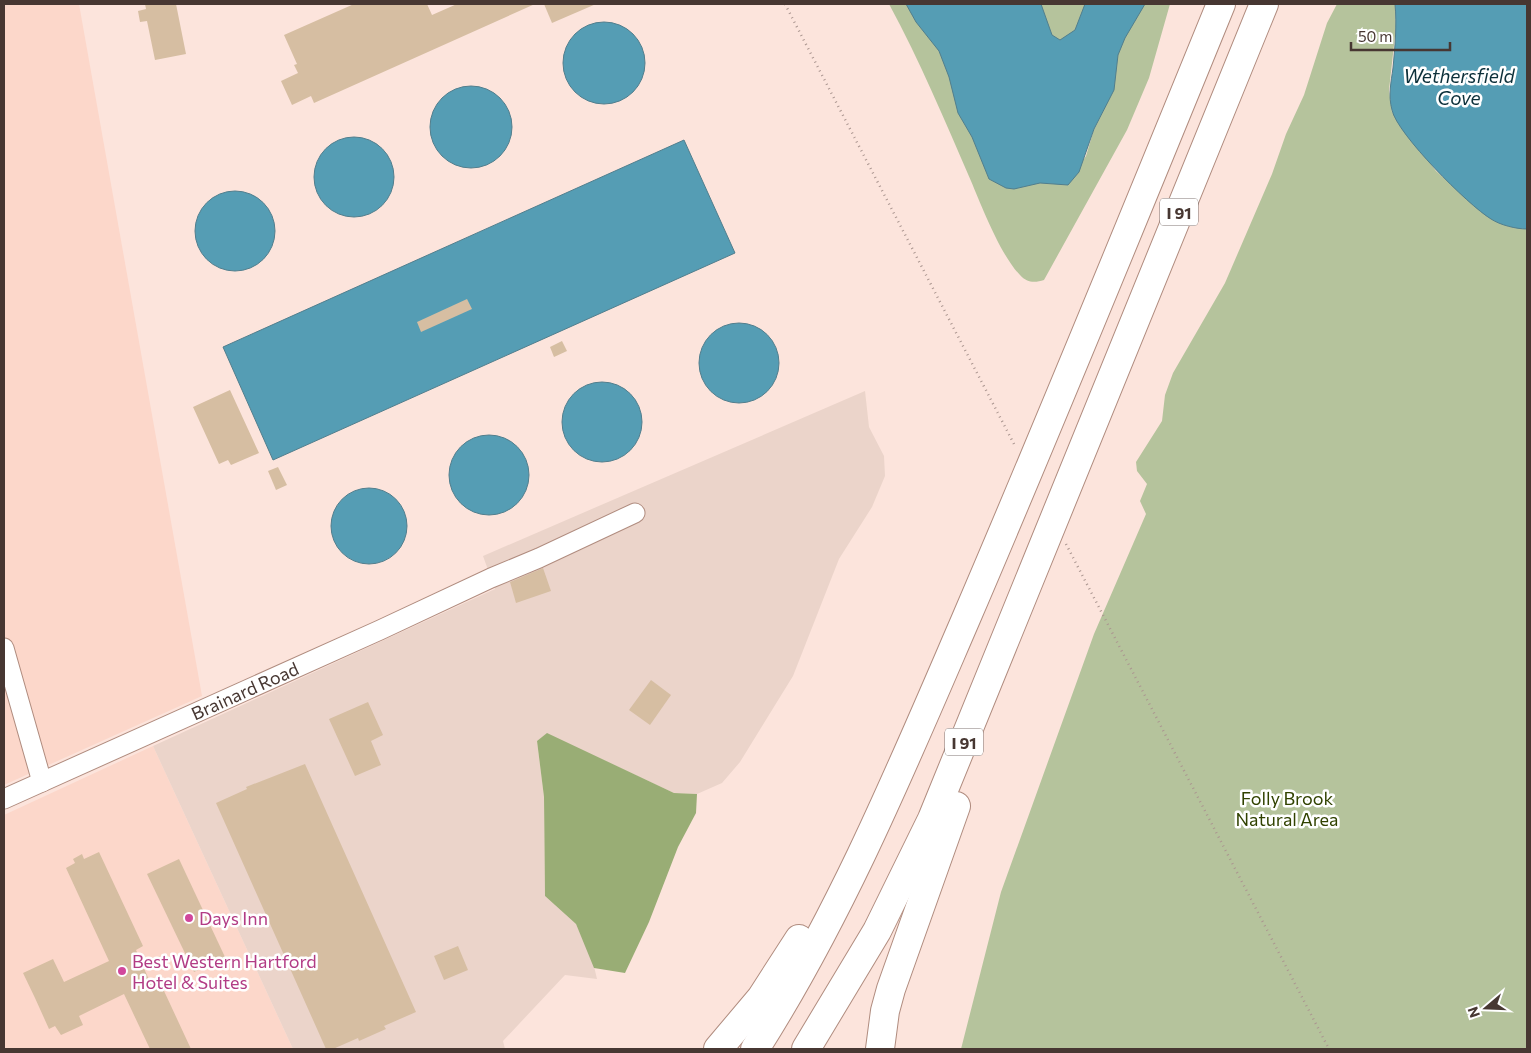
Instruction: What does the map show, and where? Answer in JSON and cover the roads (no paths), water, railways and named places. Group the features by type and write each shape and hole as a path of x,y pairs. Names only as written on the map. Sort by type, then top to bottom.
{"highway":[{"name":"I 91","path":"755,1049 792,988 834,912 898,777 1010,516 1221,4"},
{"name":"I 91","path":"806,1049 858,964 898,891 936,810 1264,4"},
{"path":"880,1049 884,1017 891,989 979,744 996,664"},
{"path":"718,1049 748,1016 780,970 813,915 837,867 898,777"}],"street":[{"name":"Brainard Road","path":"4,799 635,513"},
{"path":"4,648 42,782"}],"water":[{"path":"906,4 1041,4 1052,35 1060,40 1075,30 1085,4 1145,4 1125,38 1118,55 1114,90 1094,129 1079,172 1068,185 1040,183 1014,189 1006,188 989,179 972,137 958,113 949,77 939,51 916,22"},
{"name":"Wethersfield Cove","path":"1395,4 1527,4 1527,229 1499,223 1480,211 1451,185 1419,151 1397,121 1392,110 1390,94 1396,20"},
{"path":"604,22 620,25 633,34 642,47 645,63 642,79 633,92 620,101 604,104 588,101 575,92 566,79 563,63 566,47 575,34 588,25"},
{"path":"471,86 487,89 500,98 509,111 512,127 509,143 500,156 487,165 471,168 455,165 442,156 433,143 430,127 433,111 442,98 455,89"},
{"path":"354,137 369,140 382,149 391,162 394,177 391,192 382,205 369,214 354,217 339,214 326,205 317,192 314,177 317,162 326,149 339,140"},
{"path":"684,140 735,253 273,460 223,347"},
{"path":"235,191 250,194 263,203 272,216 275,231 272,246 263,259 250,268 235,271 220,268 207,259 198,246 195,231 198,216 207,203 220,194"},
{"path":"739,323 754,326 767,335 776,348 779,363 776,378 767,391 754,400 739,403 724,400 711,391 702,378 699,363 702,348 711,335 724,326"},
{"path":"602,382 617,385 630,394 639,407 642,422 639,437 630,450 617,459 602,462 587,459 574,450 565,437 562,422 565,407 574,394 587,385"},
{"path":"489,435 504,438 517,447 526,460 529,475 526,490 517,503 504,512 489,515 474,512 461,503 452,490 449,475 452,460 461,447 474,438"},
{"path":"369,488 384,491 396,499 404,511 407,526 404,541 396,553 384,561 369,564 354,561 342,553 334,541 331,526 334,511 342,499 354,491"}],"place":[{"name":"Days Inn","path":"189,918"},
{"name":"Best Western Hartford Hotel & Suites","path":"122,971"}],"park label":[{"name":"Folly Brook Natural Area","path":"1287,808"}]}
